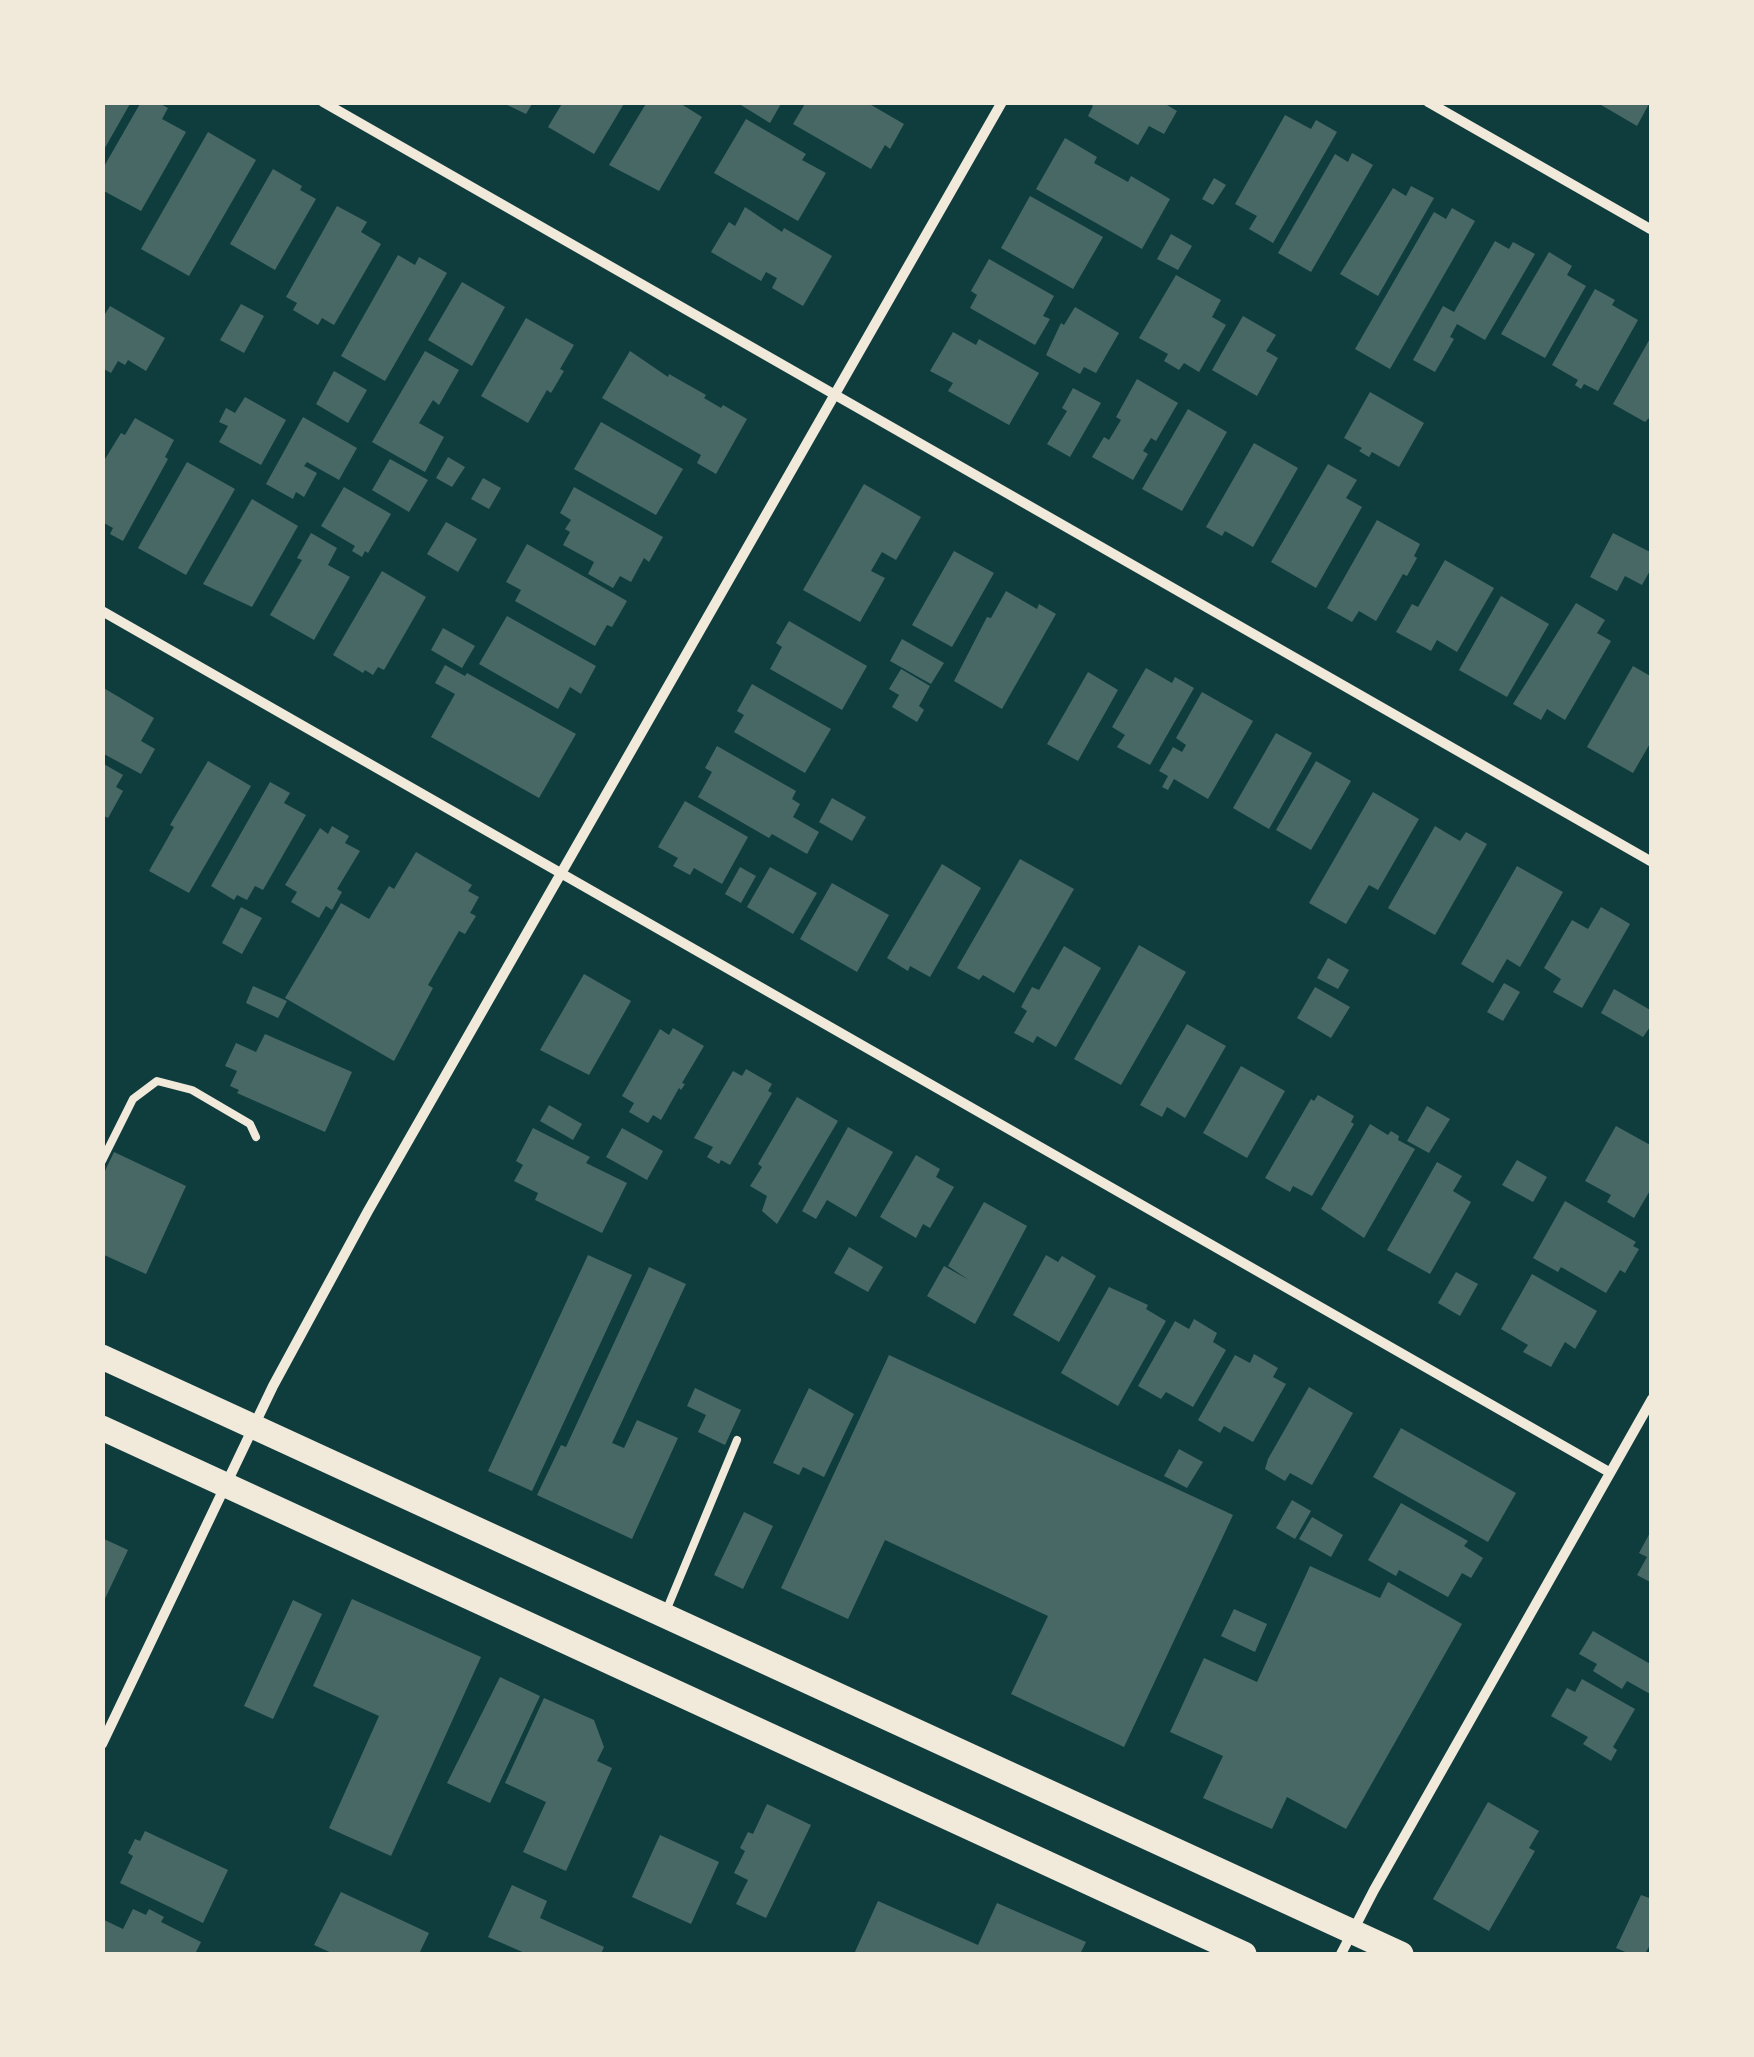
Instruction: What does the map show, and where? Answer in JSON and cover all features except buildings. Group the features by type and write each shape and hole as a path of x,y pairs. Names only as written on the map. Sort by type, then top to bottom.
{"main road":[{"path":"102,1358 664,1616 1347,1943 1401,1954"},
{"path":"102,1428 1244,1954"}],"street":[{"path":"323,102 1652,862"},
{"path":"102,1744 253,1426 368,1212 1002,102"},
{"path":"1428,102 1652,230"},
{"path":"102,611 1609,1472"},
{"path":"1347,1943 1652,1399"}],"lane":[{"path":"102,1161 133,1099 157,1081 192,1090 250,1124 256,1137"},
{"path":"664,1616 737,1440"}]}
